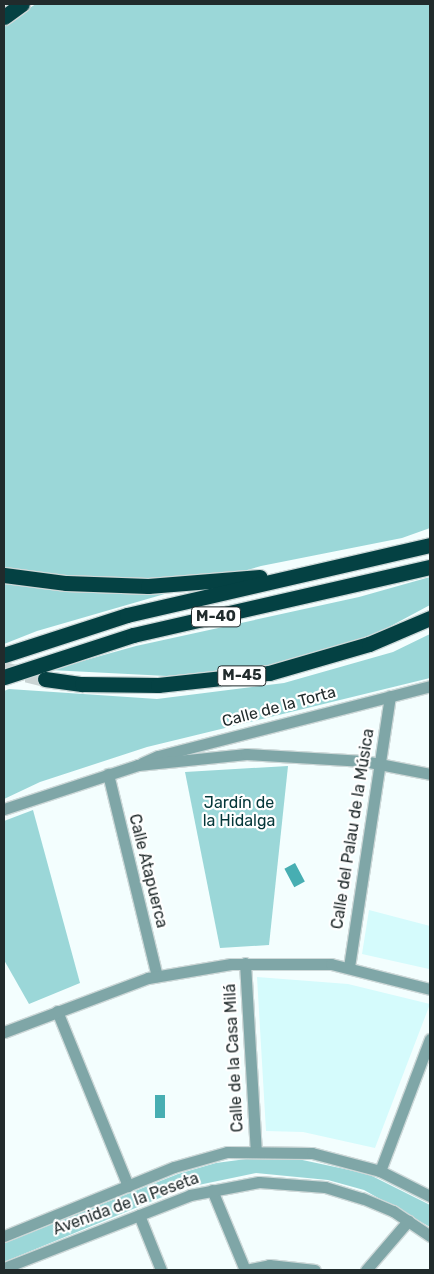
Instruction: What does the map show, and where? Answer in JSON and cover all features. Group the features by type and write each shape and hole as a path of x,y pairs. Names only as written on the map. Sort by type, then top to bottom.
{"highway":[{"path":"4,15 21,4"},
{"name":"M-40","path":"4,655 127,615 430,545"},
{"path":"4,575 66,583 167,585 253,578 367,555 397,554"},
{"name":"M-40","path":"4,677 133,636 357,586 430,567"},
{"name":"M-45","path":"45,679 82,684 158,685 269,673 369,644 430,618"}],"street":[{"name":"Calle de la Torta","path":"138,765 158,756 430,686"},
{"name":"Calle del Palau de la Música","path":"349,967 390,696"},
{"path":"245,733 238,739 237,745 246,754"},
{"path":"4,809 138,765 246,754 379,763 430,774"},
{"name":"Calle Atapuerca","path":"108,774 157,976"},
{"path":"4,1032 57,1011 157,976 245,963 349,967 430,989"},
{"name":"Calle de la Casa Milá","path":"245,963 256,1151"},
{"path":"57,1011 128,1186"},
{"path":"380,1171 430,1039"},
{"name":"Avenida de la Peseta","path":"4,1236 203,1157 256,1151 312,1153 380,1171 430,1196"},
{"name":"Avenida de la Peseta","path":"6,1269 139,1215 212,1190 259,1182 325,1187 362,1198 408,1220 430,1236"},
{"path":"212,1190 245,1270 268,1265 315,1270"},
{"path":"139,1215 161,1270"},
{"path":"366,1270 408,1220"}],"shaded area":[{"path":"295,863 305,882 294,887 284,869"},
{"path":"369,910 430,926 429,969 362,954"},
{"path":"257,977 348,984 430,1004 375,1148 303,1132 266,1131"},
{"path":"155,1095 165,1095 165,1118 155,1118"}],"green space":[{"path":"36,4 430,4 430,528 402,538 261,566 37,631 4,644 4,24"},
{"path":"430,577 430,605 374,635 276,665 167,676 50,670 136,646 359,597"},
{"path":"430,634 430,678 147,747 40,782 4,799 4,691 9,689 157,699 284,683 393,652"},
{"name":"Jardín de la Hidalga","path":"288,766 269,945 220,948 185,772"},
{"path":"33,810 80,983 29,1004 4,960 4,821"},
{"path":"254,1158 293,1158 368,1174 430,1205 430,1227 364,1190 328,1180 256,1173 184,1188 4,1262 4,1243 178,1174 216,1163"}],"tunnel":[{"path":"4,669 45,679"}]}
